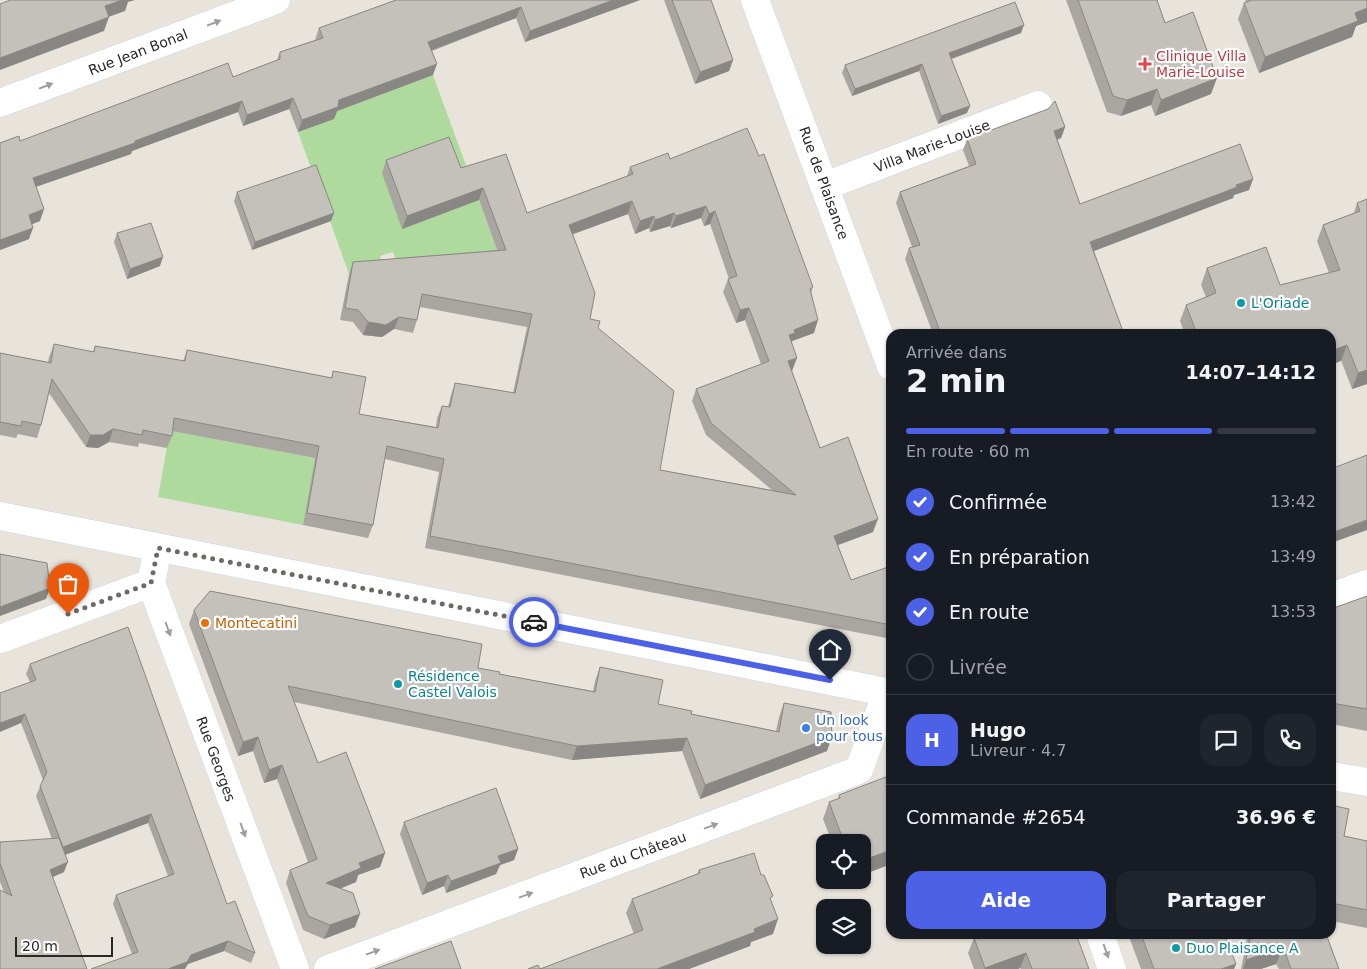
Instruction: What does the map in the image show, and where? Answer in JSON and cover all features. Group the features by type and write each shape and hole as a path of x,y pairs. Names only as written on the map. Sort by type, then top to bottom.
{"street":[{"name":"Rue Jean Bonal","path":"0,103 276,0"},
{"name":"Rue de Plaisance","path":"756,0 886,352"},
{"name":"Villa Marie-Louise","path":"825,186 1038,105"},
{"path":"0,516 886,691"},
{"path":"0,639 151,583 158,548"},
{"name":"Rue Georges","path":"151,583 295,969"},
{"path":"1336,595 1367,584"},
{"name":"Rue du Château","path":"328,969 859,770 886,700"},
{"path":"1336,777 1367,782"},
{"path":"1102,939 1112,969"}],"green space":[{"path":"433,75 501,261 400,270 393,252 380,256 385,271 349,274 298,132 334,119 327,96 341,109"},
{"path":"170,430 315,458 303,525 158,497"}],"building":[{"path":"10,0 122,0 105,6 109,17 0,58 0,4"},
{"path":"396,0 613,0 530,31 521,7 428,42 437,64 339,100 338,107 302,120 293,98 247,115 242,101 135,141 135,143 33,178 44,209 29,215 33,228 0,240 0,143 19,136 20,141 228,63 233,77 280,59 280,52 323,38 319,28"},
{"path":"672,0 711,0 733,60 700,72"},
{"name":"Clinique Villa Marie-Louise","path":"1078,0 1157,0 1165,23 1193,12 1217,78 1161,100 1157,89 1127,100 1113,96"},
{"path":"1252,0 1367,0 1367,8 1355,13 1358,21 1265,57 1244,3"},
{"path":"1015,2 1024,25 949,53 970,106 941,116 922,64 855,89 845,65"},
{"path":"1055,101 1065,127 1054,131 1080,204 1240,144 1253,179 1236,185 1237,187 1222,193 1090,242 1122,329 939,329 909,248 920,245 900,192 976,164 967,139 1048,109"},
{"path":"747,128 759,156 764,154 813,287 810,289 818,320 794,330 795,333 789,335 797,358 788,361 820,448 848,437 878,519 834,536 851,580 886,568 886,624 430,536 444,459 387,446 373,525 307,513 319,446 174,418 172,436 143,430 142,435 113,429 103,435 90,435 52,379 41,425 22,421 21,426 0,422 0,353 51,363 54,344 94,352 95,346 185,361 187,350 332,378 333,371 366,377 359,414 438,428 442,406 450,407 455,383 515,393 532,314 422,294 417,320 399,317 386,325 368,322 358,310 345,308 353,262 506,250 483,188 407,216 386,160 449,137 461,168 506,154 527,213 633,174 630,167 668,153 670,159","holes":["632,201 640,221 654,216 655,220 674,213 676,216 706,206 709,214 715,211 737,276 728,279 740,310 749,308 769,361 696,389 711,423 796,495 660,470 674,391 598,328 600,321 590,319 595,293 569,225"]},
{"path":"316,165 334,213 255,242 237,192"},
{"name":"L'Oriade","path":"1367,199 1367,370 1358,373 1347,345 1336,349 1336,329 1195,329 1186,305 1216,293 1207,268 1266,247 1280,285 1340,270 1323,225 1360,211 1357,203"},
{"path":"151,223 163,257 130,269 117,233"},
{"path":"1367,455 1367,520 1336,531 1336,467"},
{"path":"0,554 47,563 50,588 0,607"},
{"path":"210,591 482,644 478,668 500,672 499,674 595,692 600,667 663,680 658,704 692,711 691,714 779,732 784,703 831,712 832,737 705,785 687,738 577,746 288,686 318,763 346,752 385,853 359,863 361,868 326,883 353,893 360,914 330,925 308,916 290,870 317,859 282,765 269,770 258,737 243,742 194,610"},
{"path":"1367,596 1367,709 1336,704 1336,607"},
{"path":"128,627 227,904 235,901 255,953 228,941 191,955 187,962 168,969 91,969 138,952 116,895 174,874 151,814 63,847 40,786 47,772 25,714 0,723 0,693 36,680 30,664"},
{"path":"886,777 886,852 871,857 871,834 841,834 829,802 840,798 839,795"},
{"path":"496,788 518,849 498,856 501,863 451,881 448,875 427,883 404,822"},
{"path":"1336,806 1349,809 1344,836 1367,841 1367,910 1336,904"},
{"path":"59,838 68,862 50,870 87,969 0,969 0,890 12,896 0,863 0,842"},
{"path":"754,853 761,875 764,875 773,896 770,898 778,919 754,929 755,932 657,969 540,969 643,930 632,899 700,873 699,870"},
{"path":"974,939 1078,939 1089,969 1032,969 1026,953 985,968"},
{"name":"Duo Plaisance A","path":"1143,939 1226,939 1236,964 1221,969 1154,969"},
{"path":"1250,939 1328,939 1339,969 1291,969 1283,947 1246,960"},
{"path":"451,941 461,969 375,969"},
{"path":"538,965 540,969 528,969"}],"way so far":[{"path":"68,614 151,583 158,548 534,622"}],"place":[{"name":"Clinique Villa Marie-Louise","path":"1145,64"},
{"name":"L'Oriade","path":"1241,303"},
{"name":"Montecatini","path":"205,623"},
{"name":"Résidence Castel Valois","path":"398,684"},
{"name":"Un look pour tous","path":"806,728"},
{"name":"Duo Plaisance A","path":"1176,948"}],"route":[{"path":"534,622 830,680"}]}
